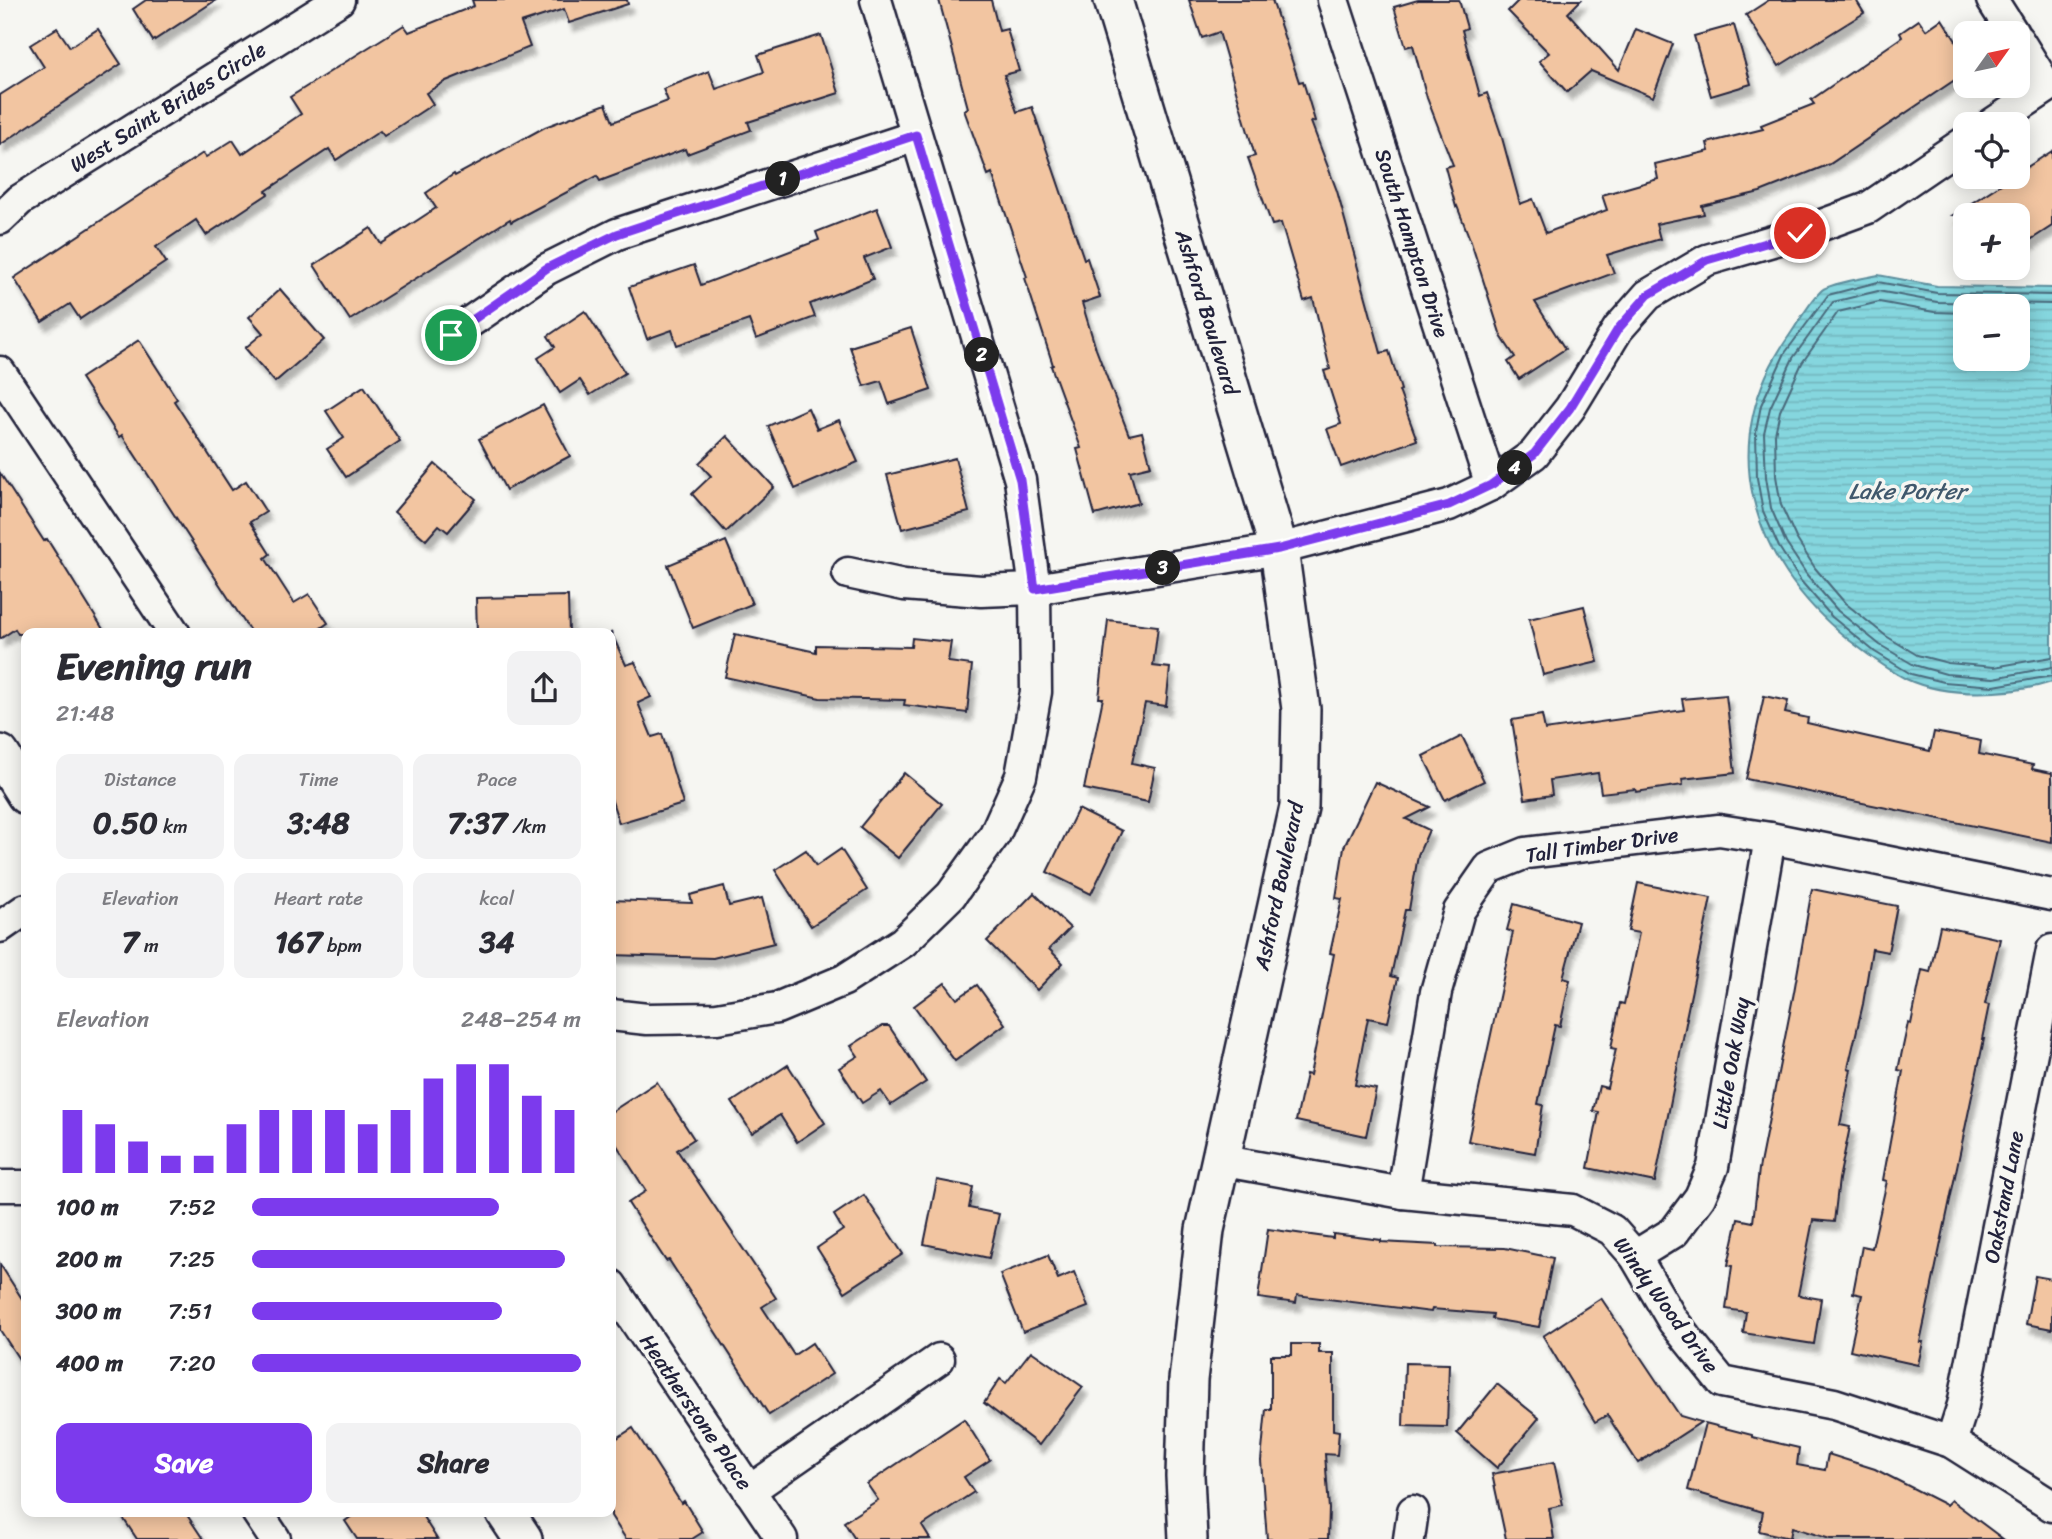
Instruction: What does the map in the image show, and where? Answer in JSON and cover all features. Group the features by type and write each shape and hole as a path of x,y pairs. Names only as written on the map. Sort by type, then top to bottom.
{"street":[{"name":"West Saint Brides Circle","path":"0,219 20,200 339,0"},
{"path":"616,1016 647,1019 717,1018 777,1008 844,980 903,942 951,895 995,834 1021,776 1036,692 1035,589 1020,480 876,0"},
{"name":"Ashford Boulevard","path":"1113,0 1279,549 1301,709 1298,807 1205,1230 1188,1380 1185,1476 1188,1539"},
{"name":"South Hampton Drive","path":"1332,0 1491,485"},
{"path":"1992,0 2005,21"},
{"path":"2010,112 2050,86 2030,57"},
{"path":"451,335 547,268 617,234 916,135"},
{"path":"848,573 904,585 981,591 1035,589 1279,549 1449,505 1491,485 1534,454 1570,408 1618,329 1648,295 1707,260 1800,233 1868,208 1953,150"},
{"path":"0,372 171,628"},
{"path":"0,754 21,787"},
{"name":"Tall Timber Drive","path":"1403,1193 1436,992 1459,911 1489,868 1526,853 1719,830 2052,895"},
{"name":"Little Oak Way","path":"1635,1255 1674,1231 1700,1197 1713,1167 1770,838"},
{"path":"0,927 21,912"},
{"name":"Oakstand Lane","path":"1951,1442 1964,1405 2052,950"},
{"name":"Windy Wood Drive","path":"1219,1160 1403,1193 1573,1210 1612,1230 1635,1255 1673,1321 1722,1382 1834,1404 1951,1442 2052,1506"},
{"path":"0,1186 21,1186"},
{"name":"Heatherstone Place","path":"616,1292 782,1539"},
{"path":"749,1491 939,1359"},
{"path":"260,1517 275,1539"},
{"path":"508,1517 523,1539"}],"water":[{"name":"Lake Porter","path":"1878,275 1937,286 2052,288 2052,682 2018,690 1959,692 1906,679 1849,640 1815,609 1787,574 1766,537 1753,498 1749,457 1753,416 1767,374 1805,311 1822,290 1840,283"}],"building":[{"path":"146,0 216,0 153,41 133,9"},
{"path":"472,0 627,0 628,4 569,23 564,9 521,23 530,47 446,81 426,93 433,104 384,136 380,131 336,160 329,149 206,235 196,220 156,247 166,262 80,319 70,304 42,322 14,278 203,153 206,157 233,140 242,154 301,114 290,97 404,25 409,32 474,6"},
{"path":"939,0 991,0 999,31 1007,29 1019,71 1004,75 1017,112 1032,107 1084,259 1087,258 1100,297 1082,303 1096,349 1129,435 1142,432 1151,466 1130,471 1139,503 1095,515 1077,449 1081,448 1051,366 1053,365 1025,278 1027,277 992,173 988,175 964,110 968,108"},
{"path":"1189,0 1272,0 1299,82 1303,81 1315,121 1311,122 1337,191 1381,353 1389,351 1401,390 1399,391 1417,440 1341,467 1327,429 1341,424 1324,371 1330,369 1313,298 1304,301 1281,223 1272,225 1248,158 1255,156 1219,32 1202,38"},
{"path":"1418,0 1459,0 1467,28 1462,30 1480,96 1487,93 1520,204 1533,199 1546,233 1607,210 1602,195 1658,179 1655,164 1709,151 1707,143 1763,129 1761,125 1814,104 1811,100 1902,37 1900,33 1919,20 1926,30 1942,19 1953,36 1953,81 1830,164 1760,192 1702,206 1704,214 1656,224 1660,239 1607,255 1614,273 1535,302 1565,349 1519,379 1508,362 1515,357 1501,336 1471,242 1456,207 1445,167 1453,165 1427,98 1413,45 1406,47 1394,7"},
{"path":"1519,0 1581,0 1568,13 1619,70 1636,29 1673,44 1653,97 1591,71 1567,92 1539,61 1549,53 1508,11"},
{"path":"1769,0 1856,0 1864,13 1779,66 1746,15"},
{"path":"1734,25 1751,84 1711,96 1694,36"},
{"path":"57,28 70,47 98,29 121,64 0,145 0,95 44,67 30,45"},
{"path":"821,35 839,93 748,122 751,130 687,154 685,149 600,181 597,176 511,222 510,219 350,320 314,265 371,228 381,244 436,208 426,193 454,174 455,176 545,127 606,104 613,122 668,101 663,89 709,71 716,89 764,72 758,55"},
{"path":"2052,151 2052,226 2030,240 2030,203 1972,203 1993,189 2030,189 2030,165"},
{"path":"877,208 892,247 864,258 873,279 810,304 815,317 756,339 749,320 677,345 672,330 647,339 629,287 694,265 701,285 819,240 816,232"},
{"path":"280,289 324,340 275,382 245,348 263,333 249,317"},
{"path":"585,311 625,373 590,395 580,380 560,393 538,358 555,347 548,336"},
{"path":"911,328 931,390 889,404 881,381 864,386 850,347"},
{"path":"139,340 177,399 174,401 232,490 246,481 266,512 250,522 270,554 265,558 294,603 309,594 328,623 321,628 248,628 122,435 119,437 81,378"},
{"path":"364,386 400,441 346,477 327,449 344,438 326,411"},
{"path":"543,405 570,456 506,490 479,439"},
{"path":"808,408 817,429 839,420 858,462 795,489 768,426"},
{"path":"727,436 774,487 726,532 692,494 711,476 699,463"},
{"path":"955,458 969,512 902,529 887,475"},
{"path":"435,464 476,499 448,532 439,525 426,540 394,512"},
{"path":"0,473 44,541 47,539 102,628 21,628 21,634 15,629 0,639"},
{"path":"726,541 752,604 693,628 668,565"},
{"path":"568,596 569,628 477,628 476,598"},
{"path":"1584,606 1598,662 1543,675 1529,619"},
{"path":"1108,620 1158,626 1153,666 1170,668 1166,706 1145,703 1132,763 1155,768 1148,802 1084,789 1103,698 1099,698"},
{"path":"735,634 816,652 816,645 911,647 912,638 951,642 948,662 972,665 967,713 904,705 905,700 820,698 725,677"},
{"path":"616,643 626,665 635,662 651,697 638,703 652,737 662,734 683,804 619,823 616,814"},
{"path":"1726,695 1735,773 1682,779 1683,785 1636,792 1635,789 1601,793 1598,773 1550,780 1552,795 1525,799 1512,720 1542,715 1545,730 1684,710 1682,699"},
{"path":"1764,696 1788,701 1785,713 1808,718 1807,723 1930,751 1934,732 1981,741 1979,754 2033,765 2032,769 2052,773 2052,842 1746,779"},
{"path":"1462,736 1484,781 1445,800 1423,756"},
{"path":"904,773 942,804 898,858 860,827"},
{"path":"1375,782 1430,807 1406,819 1429,830 1418,855 1409,910 1405,910 1391,976 1398,978 1388,1022 1368,1018 1355,1085 1376,1089 1366,1136 1296,1121 1306,1074 1310,1075 1334,954 1330,953 1342,899 1336,898 1344,847"},
{"path":"1078,809 1122,831 1091,894 1047,872"},
{"path":"841,849 867,890 811,926 775,870 806,850 816,866"},
{"path":"1638,883 1711,898 1655,1182 1588,1168 1599,1112 1593,1111 1599,1086 1607,1088 1616,1049 1611,1048 1620,1003 1624,1004 1639,933 1628,931"},
{"path":"724,886 729,906 762,898 774,943 713,958 616,955 616,900 692,903 690,895"},
{"path":"1812,889 1897,906 1888,952 1872,949 1848,1068 1851,1069 1840,1125 1850,1127 1839,1179 1834,1222 1813,1220 1798,1295 1821,1299 1814,1344 1743,1333 1746,1312 1726,1309 1732,1266 1728,1265 1738,1219 1753,1222 1759,1169"},
{"path":"1034,893 1070,928 1049,949 1063,963 1037,990 987,941"},
{"path":"1514,904 1578,922 1563,978 1570,980 1560,1026 1555,1025 1538,1104 1543,1105 1535,1153 1468,1141 1513,932 1507,930"},
{"path":"1940,926 2000,939 1985,1004 1989,1005 1984,1039 1920,1342 1923,1342 1918,1365 1850,1350 1862,1295 1853,1293 1862,1246 1872,1248 1887,1181 1883,1180 1903,1071 1898,1070 1922,970 1930,972"},
{"path":"945,983 957,999 977,985 1005,1024 955,1061 914,1006"},
{"path":"882,1026 889,1026 926,1082 891,1105 881,1091 862,1103 839,1068 858,1056 851,1046"},
{"path":"788,1065 825,1123 797,1142 780,1115 752,1133 732,1102"},
{"path":"657,1082 694,1139 677,1150 776,1298 762,1307 794,1355 812,1343 832,1374 769,1415 669,1260 666,1261 628,1203 646,1191 616,1144 616,1109"},
{"path":"937,1180 973,1187 969,1208 999,1214 989,1258 924,1244"},
{"path":"864,1195 903,1254 845,1292 817,1248 843,1230 834,1215"},
{"path":"1268,1229 1333,1238 1333,1234 1438,1247 1505,1248 1553,1258 1539,1327 1492,1319 1493,1314 1432,1309 1431,1312 1297,1295 1296,1303 1258,1298"},
{"path":"1048,1255 1058,1279 1074,1272 1088,1307 1023,1332 1000,1274"},
{"path":"0,1264 21,1297 21,1362 0,1330"},
{"path":"2035,1276 2052,1279 2052,1329 2026,1324"},
{"path":"1601,1298 1680,1416 1701,1422 1638,1463 1607,1415 1595,1422 1543,1336"},
{"path":"1292,1344 1319,1344 1319,1353 1333,1353 1333,1430 1339,1431 1337,1455 1325,1454 1328,1539 1267,1539 1261,1461 1266,1409 1271,1409 1271,1355 1292,1355"},
{"path":"1031,1351 1083,1387 1039,1445 984,1403 1000,1379 1006,1383"},
{"path":"1405,1363 1449,1364 1447,1427 1403,1426"},
{"path":"1497,1384 1539,1418 1497,1468 1457,1433"},
{"path":"964,1419 990,1460 964,1477 974,1492 922,1526 930,1539 855,1539 844,1522 878,1500 867,1484"},
{"path":"1705,1423 1799,1448 1797,1465 1825,1470 1828,1454 1875,1469 1946,1505 1951,1500 2003,1539 1830,1539 1792,1527 1790,1538 1759,1531 1763,1512 1688,1490"},
{"path":"633,1428 703,1532 692,1539 626,1539 612,1517 616,1517 616,1439"},
{"path":"1554,1462 1563,1505 1549,1508 1554,1539 1506,1539 1492,1474"},
{"path":"122,1517 188,1517 203,1539 137,1539"},
{"path":"351,1517 423,1517 437,1539 357,1539 345,1521"}],"route":[{"path":"451,335 547,268 617,234 916,135 1020,480 1035,589 1279,549 1449,505 1491,485 1534,454 1570,408 1618,329 1648,295 1707,260 1800,233"}]}
